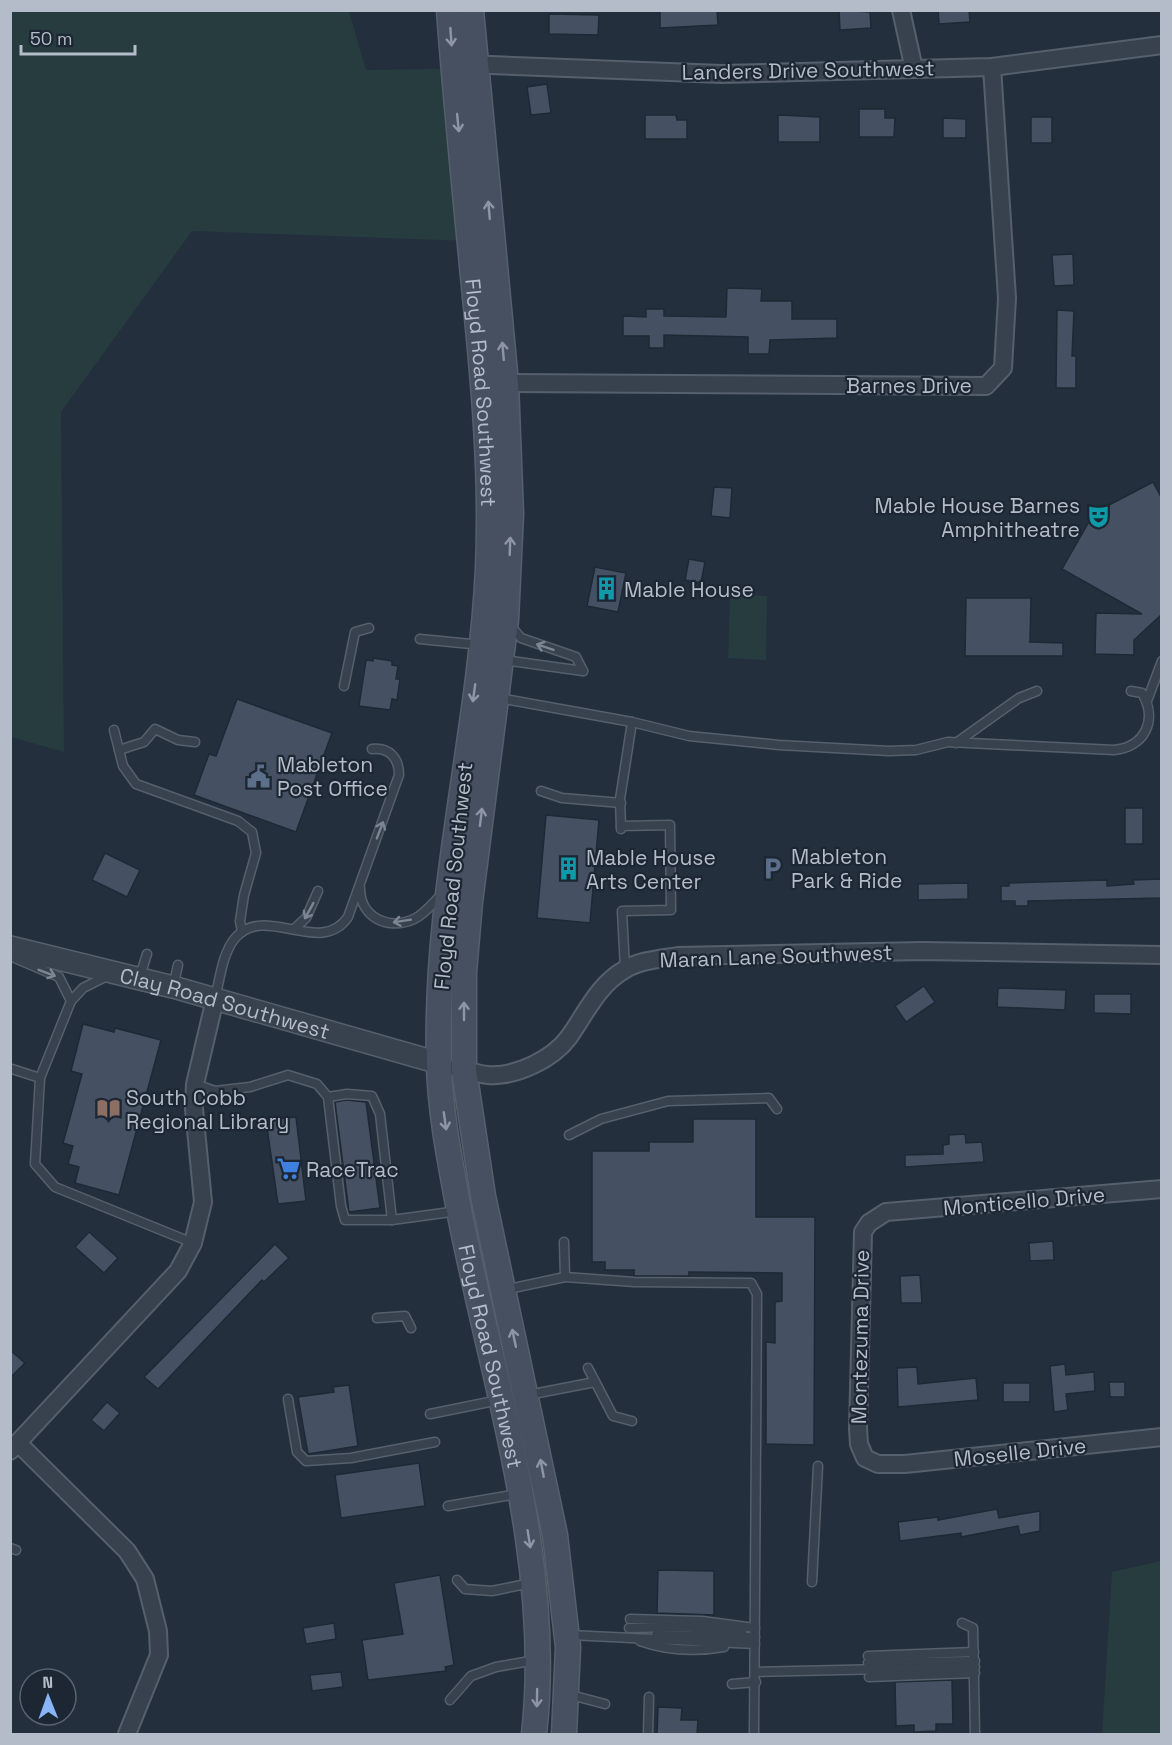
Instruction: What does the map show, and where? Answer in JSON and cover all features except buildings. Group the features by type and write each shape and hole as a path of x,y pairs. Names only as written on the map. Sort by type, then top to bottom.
{"main road":[{"name":"Floyd Road Southwest","path":"448,10 464,64 506,383 511,514 506,620 492,646 448,887 442,933 439,1063 451,1166 520,1494 534,1582 537,1660 534,1734"},
{"name":"Floyd Road Southwest","path":"471,10 464,64 489,478 488,540 492,646 498,697 468,925 464,972 464,1070 483,1196 555,1535 566,1635 567,1694 564,1734"}],"street":[{"path":"901,10 914,69"},
{"name":"Landers Drive Southwest","path":"464,64 722,74 992,67 1161,45"},
{"name":"Barnes Drive","path":"506,383 986,386 1003,368 1007,298 992,67"},
{"name":"Clay Road Southwest","path":"10,947 173,987 439,1063"},
{"name":"Maran Lane Southwest","path":"439,1063 488,1075 506,1074 548,1057 568,1039 605,986 625,969 647,961 678,956 922,951 1161,955"},
{"path":"127,1734 159,1655 158,1631 145,1579 127,1551 13,1444 178,1271 193,1243 203,1202 194,1109 195,1084 215,999"},
{"name":"Monticello Drive","path":"886,1212 1161,1189"},
{"name":"Montezuma Drive","path":"878,1464 865,1458 859,1444 863,1232 869,1223 886,1212"},
{"name":"Moselle Drive","path":"878,1464 905,1464 1161,1437"}],"lane":[{"path":"488,540 495,576 488,667 498,697 632,722 689,736 779,745 889,751 956,743 1127,749 1144,737 1147,725 1147,702 1161,661"},
{"path":"420,639 492,646 511,661 583,671 576,657 521,638 506,620"},
{"path":"344,686 355,632 369,628"},
{"path":"956,743 1019,698 1037,691"},
{"path":"1131,691 1142,693 1147,702"},
{"path":"625,969 622,910 671,910 670,825 621,828 621,803 632,722"},
{"path":"119,750 144,742 155,729 177,740 195,742"},
{"path":"114,730 123,766 136,784 238,821 252,832 256,853 244,896 240,921 242,932"},
{"path":"215,999 228,950 242,932 265,927 295,928 327,934 339,927 348,917 399,775 399,768 392,754 372,749"},
{"path":"541,791 562,798 621,803"},
{"path":"360,885 361,901 369,914 382,921 393,923 417,917 448,887"},
{"path":"295,928 306,918 318,891"},
{"path":"139,979 147,954"},
{"path":"10,956 59,977 71,1001"},
{"path":"173,987 178,965"},
{"path":"115,973 83,988 71,1001 40,1078 35,1164 55,1187 193,1243"},
{"path":"12,1069 40,1078"},
{"path":"195,1084 215,1091 250,1087 288,1075 316,1084 328,1097 341,1206 345,1220 392,1220 460,1211"},
{"path":"328,1097 347,1094 372,1096 380,1114 392,1220"},
{"path":"569,1135 601,1119 668,1101 769,1098 777,1109"},
{"path":"564,1242 565,1277"},
{"path":"503,1290 565,1277 634,1282 751,1283 758,1294 754,1734"},
{"path":"377,1318 405,1316 411,1328"},
{"path":"588,1368 613,1416 632,1421"},
{"path":"526,1395 595,1382"},
{"path":"288,1399 297,1452 306,1461 351,1458 435,1442"},
{"path":"430,1414 500,1400"},
{"path":"812,1582 818,1466"},
{"path":"448,1506 520,1494"},
{"path":"457,1580 465,1589 492,1591 534,1582"},
{"path":"566,1635 702,1621 755,1635"},
{"path":"962,1623 973,1628 975,1734"},
{"path":"629,1628 678,1634 755,1635"},
{"path":"629,1628 739,1644 755,1635"},
{"path":"450,1700 471,1676 496,1667 537,1660"},
{"path":"756,1672 975,1663"},
{"path":"869,1666 975,1663"},
{"path":"732,1684 756,1682"},
{"path":"567,1694 605,1704"},
{"path":"648,1734 649,1697"}],"green space":[{"path":"10,11 349,11 366,70 484,68 497,242 192,231 61,412 64,752 11,737"},
{"path":"730,594 767,596 766,660 728,658"},
{"path":"1161,1561 1161,1734 1102,1734 1112,1572"}],"place":[{"name":"Mable House Barnes Amphitheatre","path":"1098,517"},
{"name":"Mable House","path":"606,589"},
{"name":"Mableton Post Office","path":"259,776"},
{"name":"Mableton Park & Ride","path":"773,868"},
{"name":"Mable House Arts Center","path":"568,869"},
{"name":"South Cobb Regional Library","path":"108,1109"},
{"name":"RaceTrac","path":"288,1169"}]}
